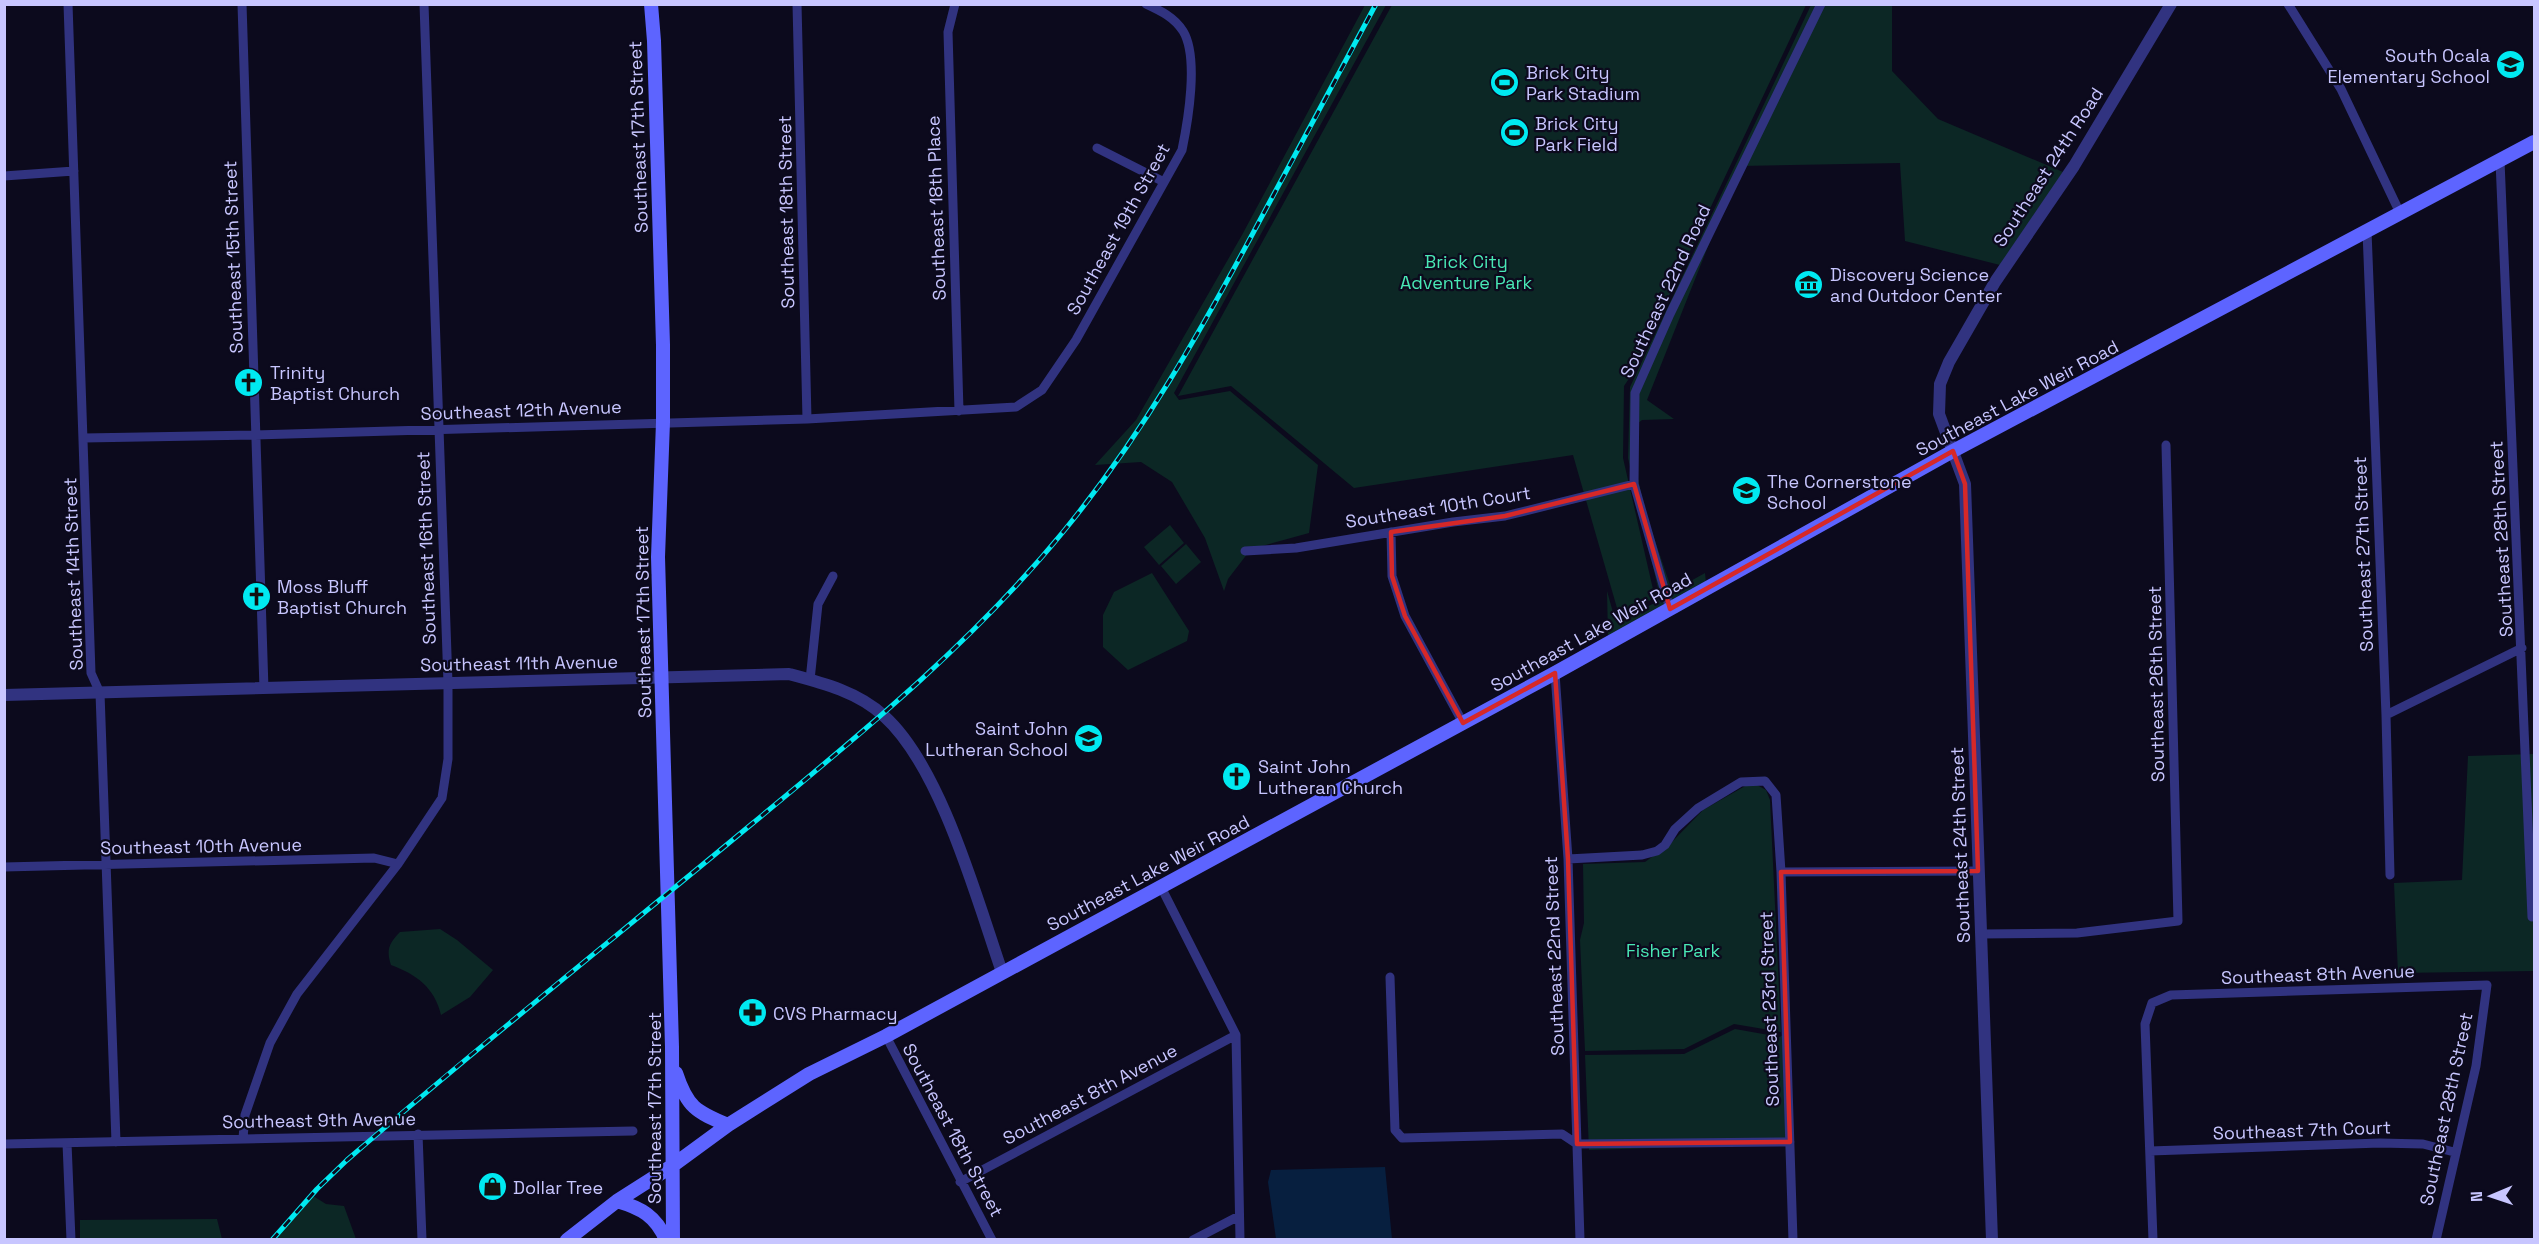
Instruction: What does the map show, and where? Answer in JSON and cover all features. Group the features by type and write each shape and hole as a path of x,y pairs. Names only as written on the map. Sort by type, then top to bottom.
{"main road":[{"name":"Southeast 17th Street","path":"651,4 659,201 663,422 658,557 672,1059 673,1239"},
{"name":"Southeast Lake Weir Road","path":"567,1239 617,1201 672,1166 728,1125 809,1074 886,1036 1556,673 1953,451 2535,142"},
{"path":"672,1059 688,1103 697,1111 728,1125"},
{"path":"617,1201 636,1206 652,1216 666,1239"}],"street":[{"name":"Southeast 14th Street","path":"68,4 91,673 100,693 116,1142"},
{"name":"Southeast 15th Street","path":"242,4 264,689"},
{"name":"Southeast 16th Street","path":"243,1138 245,1116 270,1043 297,994 398,864 442,798 448,759 447,683 424,4"},
{"name":"Southeast 18th Street","path":"797,4 807,418"},
{"name":"Southeast 18th Place","path":"955,4 948,32 959,411"},
{"name":"Southeast 19th Street","path":"959,411 1016,407 1042,390 1076,340 1182,150 1190,117 1191,56 1184,32 1168,14 1146,4"},
{"name":"Southeast 22nd Road","path":"1670,609 1634,484 1635,393 1670,314 1821,4"},
{"name":"Southeast 24th Road","path":"1953,451 1939,414 1940,384 1949,362 1995,282 2074,166 2171,4"},
{"path":"2289,4 2341,89 2400,213"},
{"path":"1097,148 1164,182"},
{"name":"Southeast 28th Street","path":"2500,161 2532,917"},
{"path":"4,176 75,171"},
{"name":"Southeast 27th Street","path":"2367,231 2390,875"},
{"name":"Southeast 12th Avenue","path":"84,438 807,418 959,411"},
{"name":"Southeast 26th Street","path":"1981,934 2077,933 2178,921 2166,445"},
{"name":"Southeast 24th Street","path":"1953,451 1965,484 1992,1239"},
{"name":"Southeast 10th Court","path":"1245,550 1296,548 1505,516 1634,484"},
{"path":"1391,532 1392,576 1406,616 1463,723"},
{"path":"810,680 818,604 833,576"},
{"path":"2386,715 2522,648"},
{"name":"Southeast 22nd Street","path":"1556,673 1568,859 1580,1239"},
{"name":"Southeast 11th Avenue","path":"4,695 789,674 836,686 883,715 908,740 950,826 1002,972"},
{"name":"Southeast 23rd Street","path":"1568,859 1642,855 1657,851 1675,829 1698,808 1741,782 1765,781 1776,795 1781,872 1793,1239"},
{"name":"Southeast 10th Avenue","path":"4,867 374,858 398,864"},
{"path":"1781,872 1978,871"},
{"path":"1161,887 1236,1035 1240,1239"},
{"path":"1390,977 1395,1130 1402,1138 1562,1134 1577,1144 1790,1142"},
{"name":"Southeast 28th Street","path":"2436,1239 2454,1152 2476,1066 2487,985"},
{"name":"Southeast 8th Avenue","path":"2150,1151 2145,1024 2152,1004 2171,994 2487,985"},
{"name":"Southeast 8th Avenue","path":"960,1182 1236,1035"},
{"name":"Southeast 18th Street","path":"886,1036 960,1182 992,1239"},
{"name":"Southeast 9th Avenue","path":"4,1144 633,1131"},
{"path":"418,1134 422,1239"},
{"path":"67,1143 71,1239"},
{"name":"Southeast 7th Court","path":"2150,1151 2380,1143 2423,1144 2454,1152"},
{"path":"2150,1151 2153,1239"},
{"path":"1192,1239 1239,1216"}],"highlighted area":[{"path":"1953,451 1965,484 1978,871 1781,872 1790,1142 1577,1144 1568,859 1555,673 1463,723 1405,616 1392,576 1391,532 1505,516 1634,484 1670,609"}],"green space":[{"path":"1365,5 1386,5 1174,393 1179,400 1230,391 1318,465 1309,533 1251,549 1228,579 1224,591 1205,538 1172,482 1141,462 1095,465 1136,420 1242,235"},
{"name":"Brick City Adventure Park","path":"1392,5 1806,5 1632,374 1624,386 1623,458 1655,598 1619,615 1573,455 1354,488 1231,386 1178,396"},
{"path":"1811,5 1892,5 1892,71 1938,119 2063,172 2000,265 1905,241 1900,163 1740,166 1647,400 1674,419 1642,420 1637,424 1636,468 1644,508 1670,585 1678,588 1705,573 1706,583 1608,637 1607,591 1614,616 1621,619 1657,602 1660,597 1628,458 1630,387"},
{"path":"1170,525 1184,543 1159,565 1144,547"},
{"path":"1186,544 1201,562 1176,584 1161,566"},
{"path":"1152,573 1189,631 1187,641 1128,670 1103,647 1103,615 1114,592"},
{"path":"2534,754 2534,971 2398,973 2394,883 2462,880 2468,756"},
{"name":"Fisher Park","path":"1747,785 1757,785 1766,790 1770,800 1781,1032 1734,1024 1684,1049 1585,1051 1580,940 1584,923 1583,864 1645,862 1671,843 1703,810"},
{"path":"440,929 493,970 470,997 441,1015 434,997 423,983 409,973 391,965 389,955 391,943 400,932"},
{"path":"1735,1029 1780,1037 1786,1032 1790,1144 1589,1150 1585,1055 1684,1054"},
{"path":"310,1194 326,1204 344,1206 356,1239 271,1239"},
{"path":"217,1219 222,1239 80,1239 80,1220"}],"water":[{"path":"1385,1167 1392,1239 1276,1239 1268,1182 1271,1170"}],"railway":[{"path":"272,1240 317,1189 347,1160 875,720 954,649 1028,573 1092,496 1169,381 1238,261 1376,4"}],"place":[{"name":"South Ocala Elementary School","path":"2511,65"},
{"name":"Brick City Park Stadium","path":"1505,82"},
{"name":"Brick City Park Field","path":"1514,133"},
{"name":"Discovery Science and Outdoor Center","path":"1809,284"},
{"name":"Trinity Baptist Church","path":"249,382"},
{"name":"The Cornerstone School","path":"1746,491"},
{"name":"Moss Bluff Baptist Church","path":"256,596"},
{"name":"Saint John Lutheran School","path":"1089,738"},
{"name":"Saint John Lutheran Church","path":"1237,776"},
{"name":"CVS Pharmacy","path":"752,1013"},
{"name":"Dollar Tree","path":"492,1187"}]}
